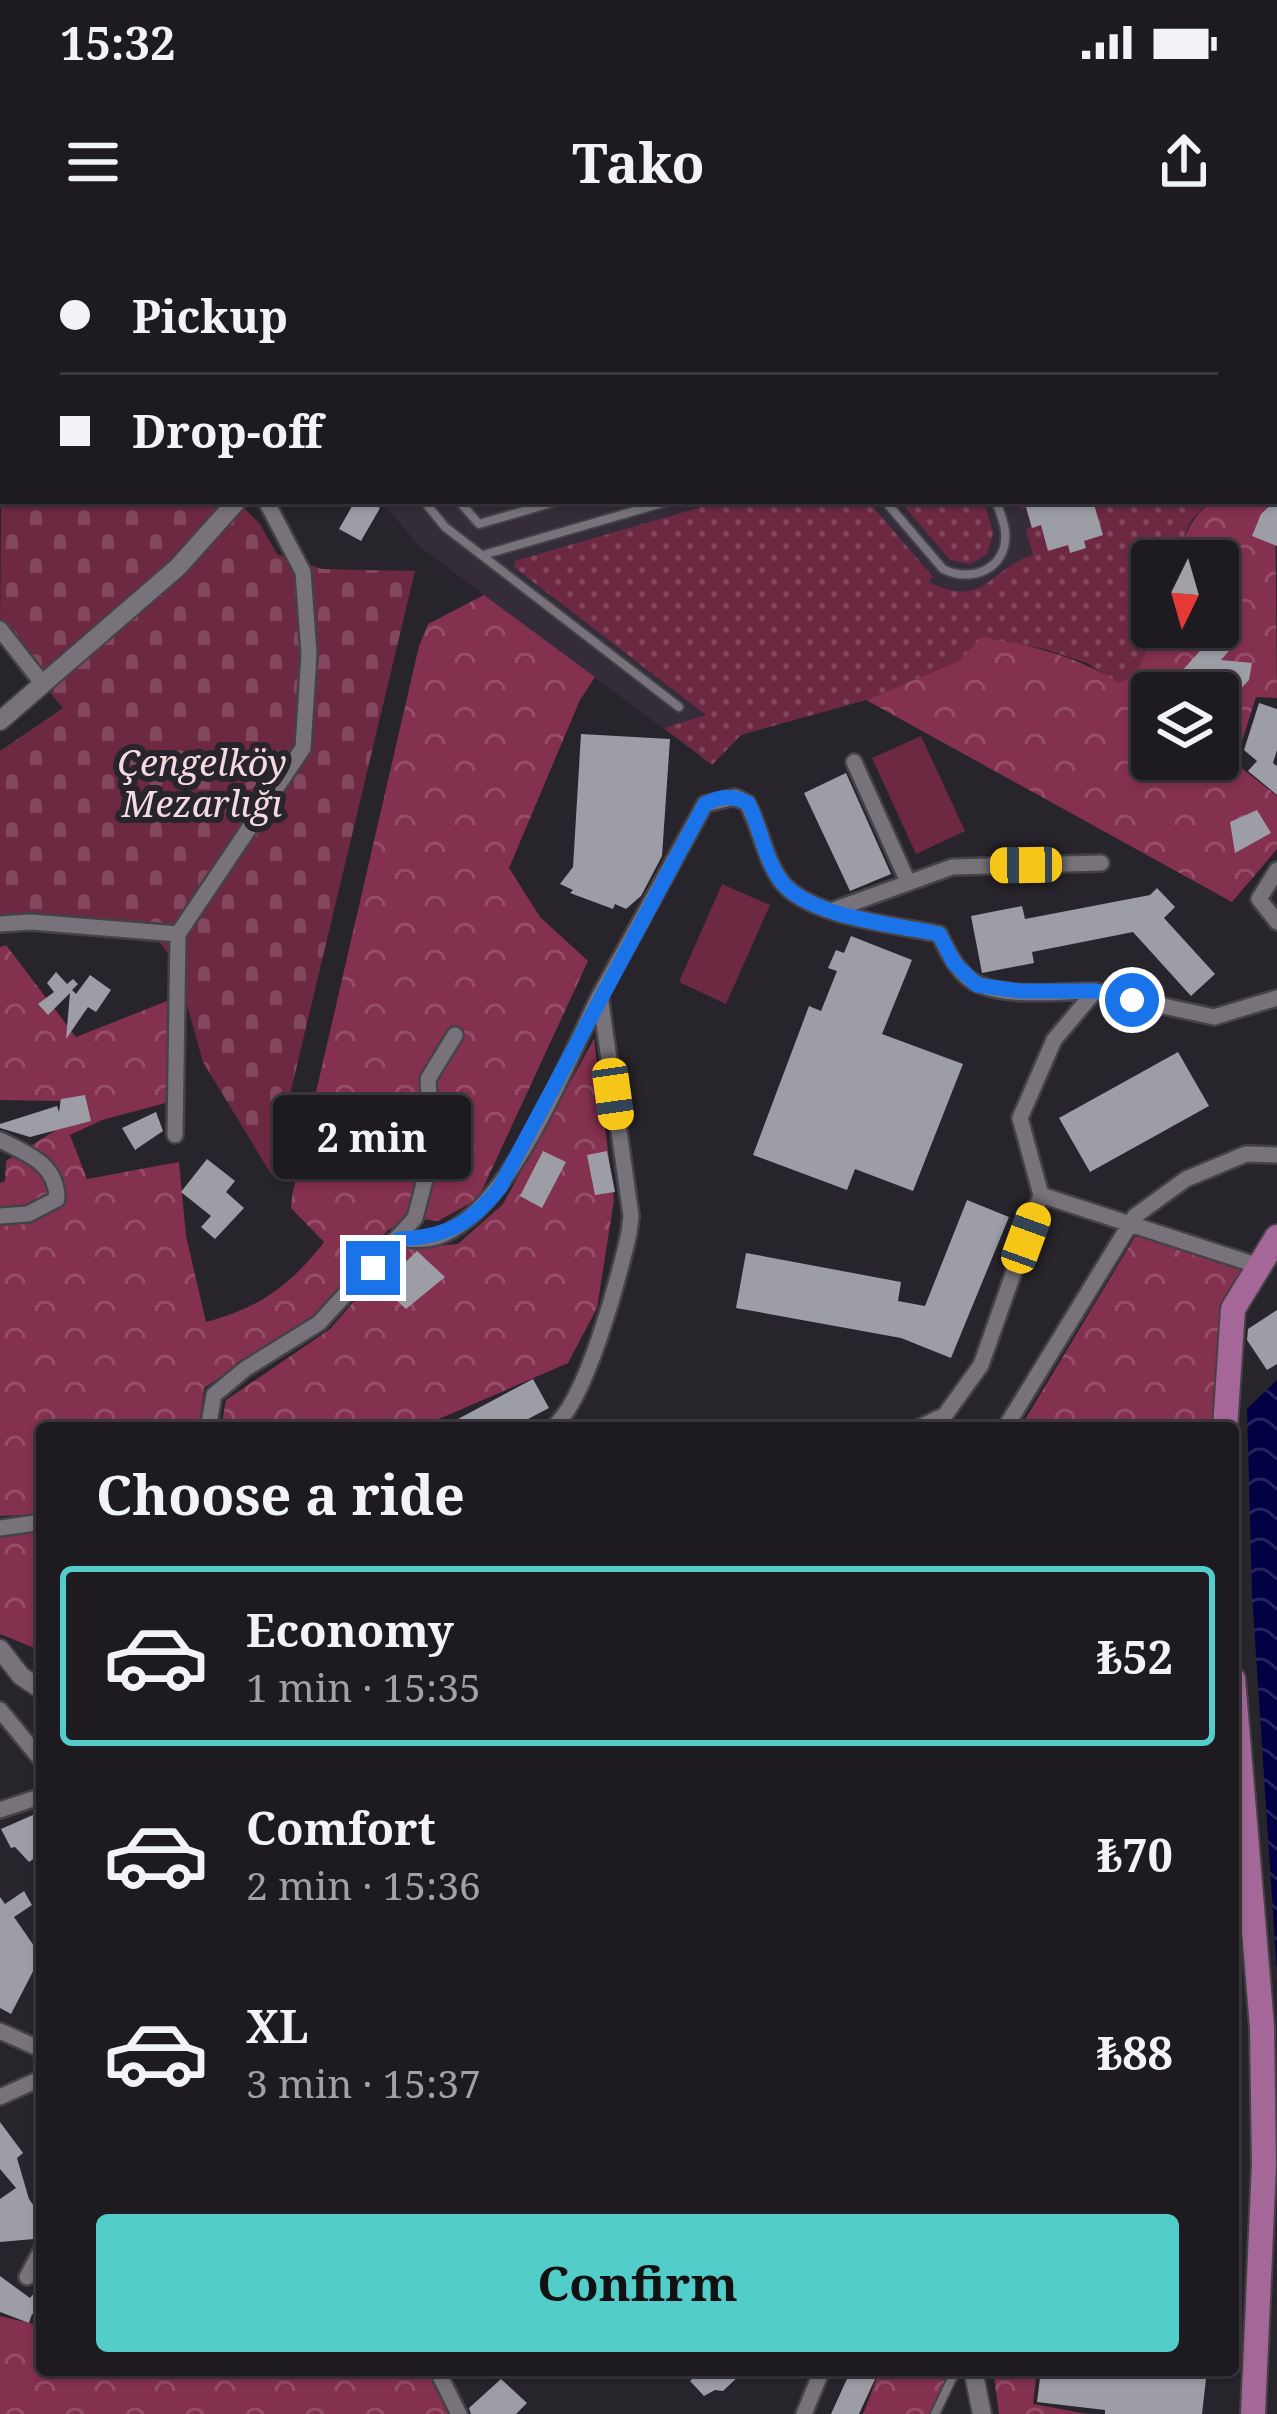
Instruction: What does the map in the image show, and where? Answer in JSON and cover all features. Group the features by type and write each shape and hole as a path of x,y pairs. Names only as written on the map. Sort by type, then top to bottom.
{"main road":[{"path":"1225,1422 1233,1309 1277,1237"},
{"path":"1239,1837 1262,2027 1264,2164 1252,2414"}],"street":[{"path":"0,721 178,567 234,504"},
{"path":"175,1136 178,934 303,748 309,654 306,589 303,572 268,504"},
{"path":"0,628 43,684"},
{"path":"854,762 908,882"},
{"path":"399,1239 436,1238 481,1211 513,1167 705,804 718,797 734,796 748,803 782,883 796,896 833,910 939,934 954,963 977,985 1020,991 1095,991 1214,1017 1277,998"},
{"path":"833,910 952,867 1101,863"},
{"path":"1277,870 1259,899 1277,922"},
{"path":"0,924 31,922 178,934"},
{"path":"930,1422 945,1414 981,1364 1042,1195 1020,1118 1054,1040 1095,991"},
{"path":"557,1422 571,1406 596,1344 631,1216 600,995"},
{"path":"209,1422 214,1396 245,1369 320,1323 415,1218 432,1153 428,1079 455,1035"},
{"path":"0,1140 43,1161 57,1186 57,1199 28,1214 0,1216"},
{"path":"1008,1422 1135,1216 1186,1179 1246,1154 1277,1155"},
{"path":"1042,1195 1259,1267"},
{"path":"0,1528 36,1523"},
{"path":"0,1649 21,1676 36,1686"},
{"path":"0,1710 36,1754"},
{"path":"0,1810 36,1798"},
{"path":"0,2031 36,2047"},
{"path":"0,2097 36,2081"},
{"path":"26,2277 36,2260"},
{"path":"440,2376 459,2414"},
{"path":"804,2414 820,2376"},
{"path":"974,2376 982,2414"}],"lane":[{"path":"427,504 445,526 679,707"},
{"path":"462,504 479,524 548,504"},
{"path":"482,555 658,504"},
{"path":"888,504 943,569 955,576 974,576 997,562 1003,549 1005,532 997,504"},
{"path":"935,2414 953,2376"}],"shaded area":[{"path":"384,504 1205,504 1184,540 1131,540 1131,632 919,676 866,700 741,735 712,765 420,547"}],"green space":[{"name":"Çengelköy Mezarlığı","path":"1,504 240,504 259,523 277,554 322,569 415,571 271,1174 203,1062 175,962 151,932 0,922 0,751 63,708 0,633"},
{"path":"712,504 871,504 933,577 929,582 963,591 986,584 1033,555 1026,508 1020,509 1019,504 1206,504 1190,522 1183,540 1131,540 1131,648 1149,648 1135,672 1118,684 1087,663 1038,647 972,650 959,661 866,700 741,735 712,765 664,728 706,715 514,567 515,561"},
{"path":"903,504 985,504 993,533 987,554 971,564 950,560"},
{"path":"1212,504 1275,504 1277,698 1256,697 1239,750 1239,672 1135,672 1147,648 1239,648 1239,540 1184,540 1200,512"},
{"path":"484,595 595,677 580,700 509,868 540,917 588,961 478,1199 438,1221 415,1218 388,1230 315,1314 204,1388 200,1422 36,1422 36,1514 0,1516 0,1183 5,1181 6,1161 61,1127 60,1101 0,1100 0,947 6,945 76,1037 167,1001 169,1102 102,1120 70,1135 87,1179 179,1162 186,1236 206,1322 272,1293 324,1242 291,1208 292,1196 419,646 428,624"},
{"path":"982,637 1069,659 1118,683 1131,675 1131,780 1239,780 1239,766 1277,796 1277,849 1232,902 866,700 959,661"},
{"path":"921,736 965,831 916,854 872,758"},
{"path":"722,884 770,905 726,1004 679,982"},
{"path":"594,1039 614,1200 597,1308 568,1363 432,1422 222,1422 226,1400 330,1329 399,1249 458,1244 503,1204"},
{"path":"1136,1235 1245,1269 1217,1422 1024,1422"},
{"path":"36,1530 36,1649 0,1634 0,1534"},
{"path":"0,2316 36,2325 36,2376 432,2376 451,2414 0,2414"},
{"path":"878,2376 961,2376 930,2414 863,2414"},
{"path":"994,2376 1036,2376 1033,2404 1088,2414 999,2414"}],"water":[{"path":"1277,1380 1277,1973 1252,1594 1247,1409"}],"building":[{"path":"353,504 380,508 361,541 339,529"},
{"path":"1094,504 1103,535 1084,541 1086,548 1070,553 1068,545 1048,551 1041,525 1032,528 1026,507"},
{"path":"1277,504 1277,546 1252,536 1261,514"},
{"path":"1203,648 1231,648 1221,660 1252,663 1249,680 1239,691 1239,672 1181,672"},
{"path":"1259,703 1277,709 1273,763 1277,795 1248,771 1257,761 1244,750"},
{"path":"581,734 670,739 662,856 641,896 626,909 570,893 573,890 560,884 573,867"},
{"path":"846,773 891,874 850,891 804,793"},
{"path":"1257,810 1271,833 1235,853 1230,822"},
{"path":"1157,888 1175,907 1164,918 1215,974 1191,996 1133,932 1032,952 1034,963 982,973 971,916 1022,906 1025,919 1150,895"},
{"path":"851,936 912,960 882,1034 963,1064 913,1191 855,1169 847,1190 753,1155 809,1006 821,1011 837,971 828,968 836,950 844,953"},
{"path":"56,972 67,984 73,979 78,984 72,990 76,994 90,975 111,990 96,1012 88,1007 66,1039 70,993 48,1015 38,1004 54,992 47,983"},
{"path":"1178,1052 1209,1106 1090,1172 1059,1118"},
{"path":"85,1095 91,1121 30,1137 0,1128 0,1124 57,1106 59,1112 61,1099"},
{"path":"156,1112 163,1131 135,1150 122,1128"},
{"path":"543,1151 566,1162 542,1208 520,1196"},
{"path":"607,1151 615,1192 595,1195 587,1155"},
{"path":"207,1159 235,1181 226,1192 244,1208 215,1239 201,1227 211,1216 181,1192"},
{"path":"967,1200 1009,1217 951,1358 901,1338 736,1308 746,1253 901,1282 898,1301 925,1306"},
{"path":"417,1251 445,1277 406,1309 381,1286"},
{"path":"1277,1310 1277,1364 1267,1370 1247,1340 1248,1329"},
{"path":"533,1379 549,1408 522,1422 452,1422"},
{"path":"33,1815 36,1857 29,1862 11,1848 1,1829"},
{"path":"24,1891 32,1905 14,1917 36,1949 36,1966 11,2014 0,2008 0,1897 5,1904"},
{"path":"0,2122 23,2153 17,2158 36,2209 36,2238 0,2242 0,2199 16,2188 0,2169"},
{"path":"0,2276 30,2298 36,2291 36,2316 32,2314 29,2323 0,2312"},
{"path":"695,2376 739,2376 723,2391 704,2396 690,2381"},
{"path":"848,2376 876,2377 859,2414 831,2414"},
{"path":"1040,2376 1206,2376 1202,2414 1105,2414 1105,2410 1037,2402"},
{"path":"501,2379 527,2403 516,2414 471,2414 469,2408"}],"route":[{"path":"373,1268 399,1239 436,1238 481,1211 500,1187 705,804 718,797 734,796 748,803 771,864 796,896 833,910 939,934 954,963 977,985 1020,991 1095,991 1132,1000"}]}
